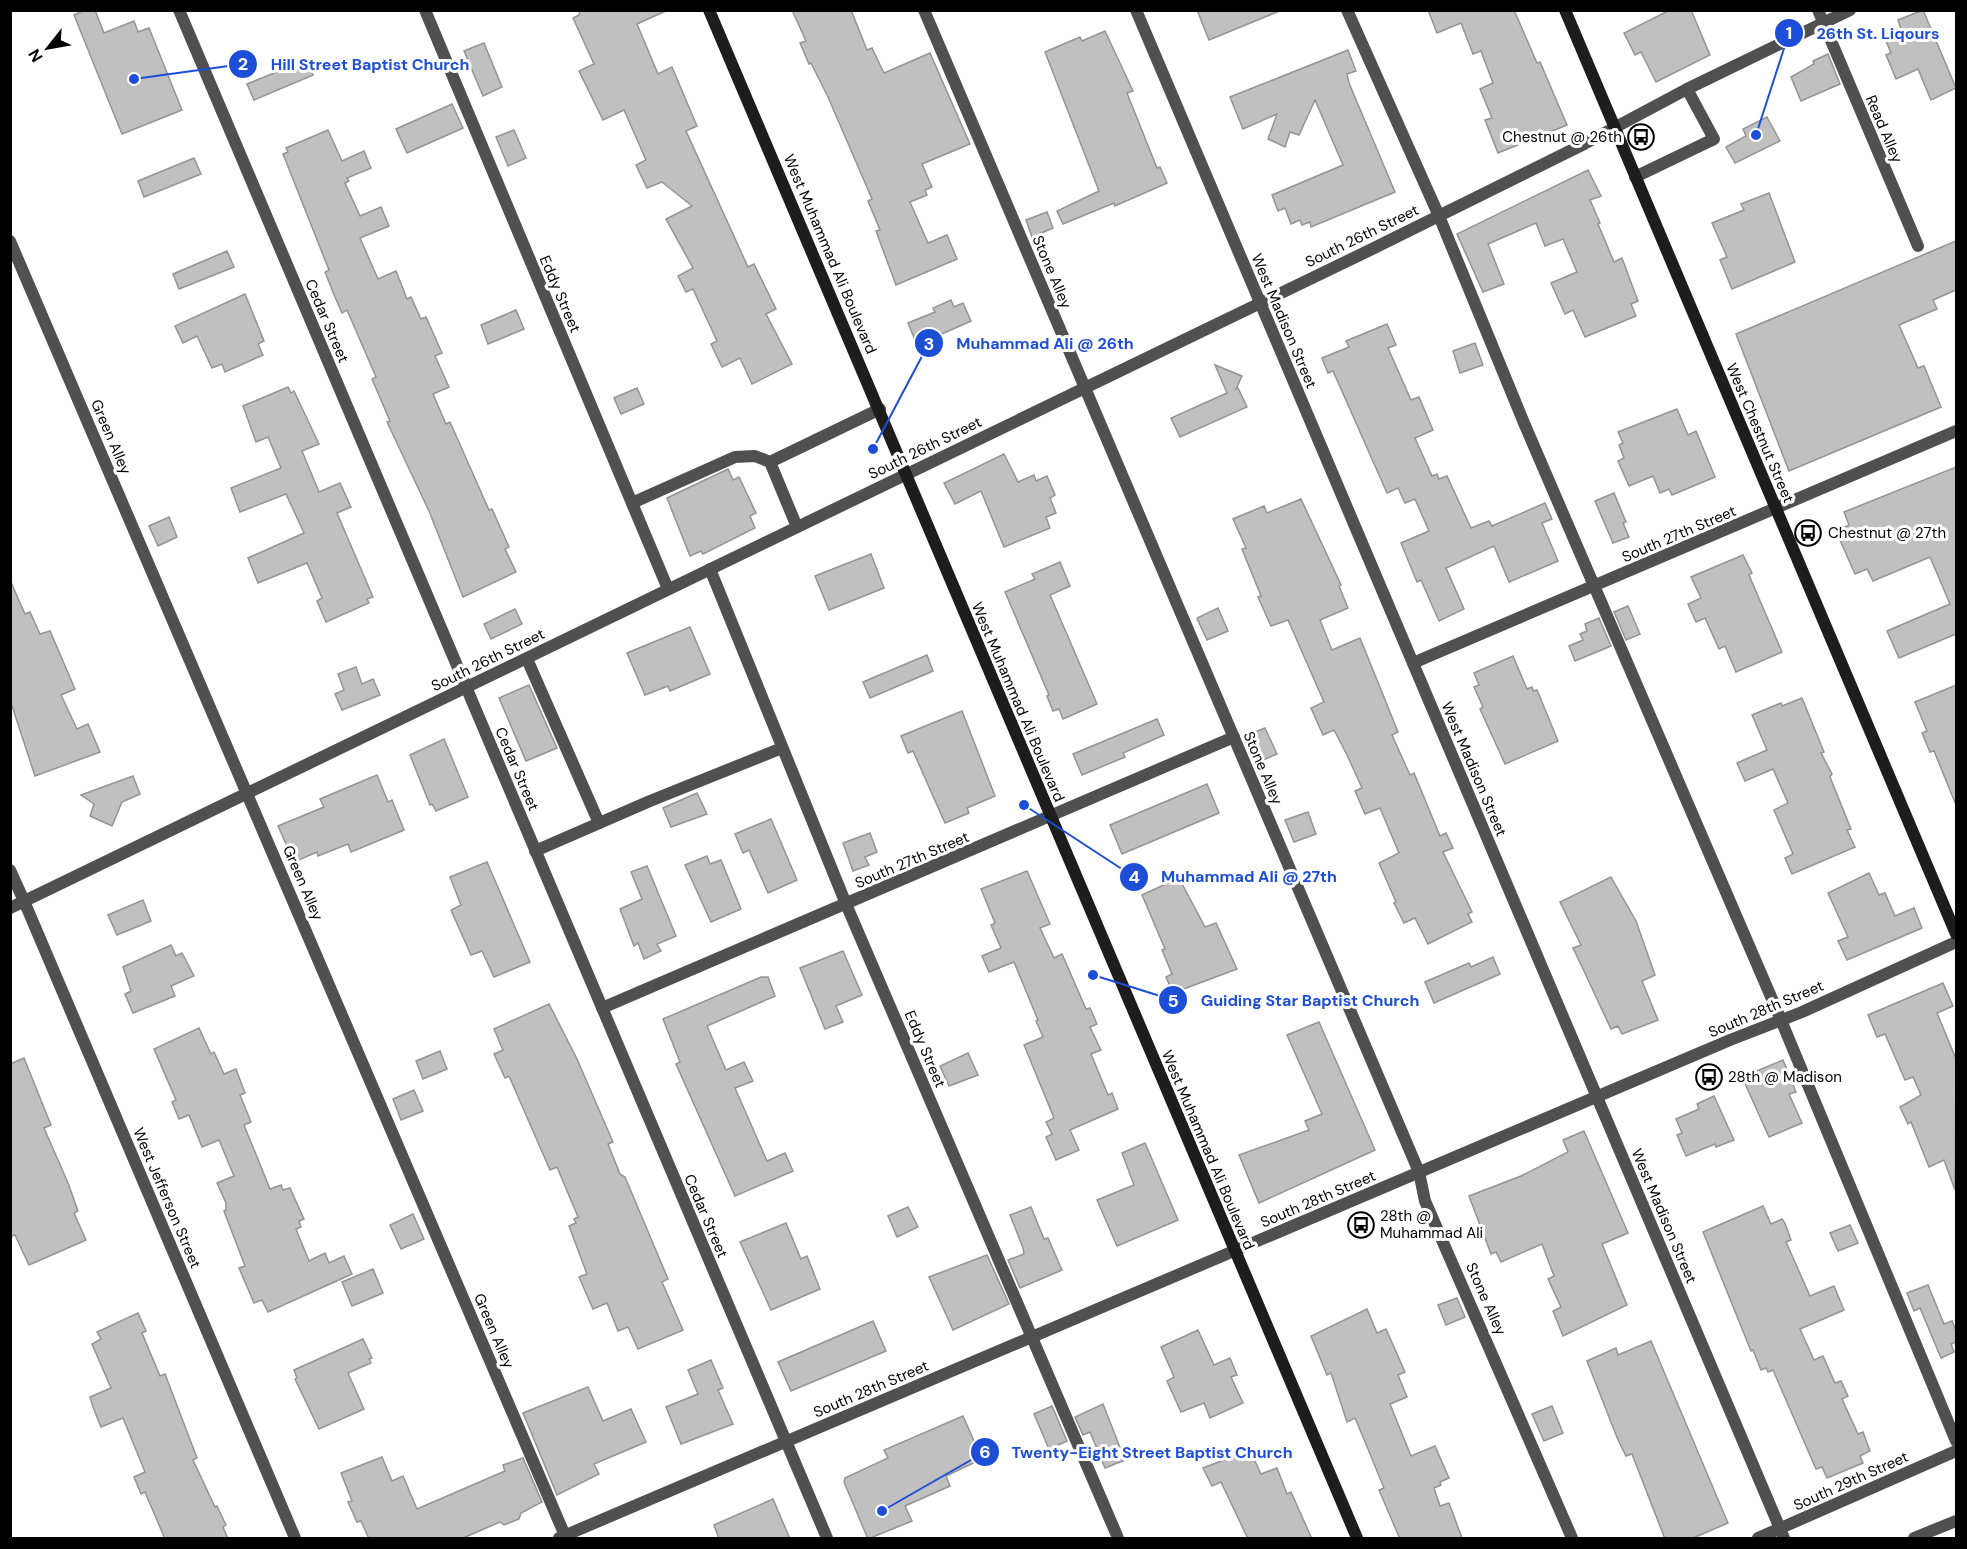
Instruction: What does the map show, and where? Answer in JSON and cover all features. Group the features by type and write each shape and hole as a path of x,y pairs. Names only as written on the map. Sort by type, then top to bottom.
{"main road":[{"name":"West Muhammad Ali Boulevard","path":"709,10 1357,1539"},
{"name":"West Chestnut Street","path":"1565,10 1956,934"}],"street":[{"name":"Cedar Street","path":"179,10 827,1539"},
{"name":"Eddy Street","path":"424,10 668,589"},
{"name":"Stone Alley","path":"924,10 1419,1172 1425,1201 1572,1539"},
{"name":"West Madison Street","path":"1136,10 1782,1534"},
{"path":"1347,10 1439,216 1594,586 1781,1020 1956,1441"},
{"name":"Read Alley","path":"1818,10 1918,246"},
{"name":"South 26th Street","path":"10,908 1439,216 1687,89 1850,10"},
{"path":"1635,177 1714,139 1687,89"},
{"name":"Green Alley","path":"10,241 249,794 563,1538"},
{"path":"770,462 880,409"},
{"name":"South 27th Street","path":"1413,663 1956,431"},
{"path":"632,503 735,457 755,456 770,462 798,527"},
{"name":"Eddy Street","path":"710,569 846,904 1118,1539"},
{"path":"527,658 599,823"},
{"name":"South 27th Street","path":"602,1008 1233,737"},
{"path":"535,851 782,748"},
{"name":"West Jefferson Street","path":"10,870 295,1539"},
{"name":"South 28th Street","path":"563,1538 1781,1020 1956,942"},
{"name":"South 29th Street","path":"1758,1539 1782,1534 1956,1451"},
{"path":"1914,1539 1956,1521"}],"building":[{"path":"85,10 95,10 104,33 134,21 138,32 149,28 182,110 122,134 74,15"},
{"path":"580,10 668,10 637,24 658,74 672,67 697,126 686,131 748,267 754,264 776,309 766,314 792,364 752,384 740,358 722,367 711,344 717,341 693,289 686,292 678,276 693,268 666,219 692,206 662,182 647,188 636,165 646,160 624,110 603,120 579,71 594,64 573,18 579,15"},
{"path":"792,10 851,10 867,50 872,48 884,73 930,53 970,144 922,164 932,187 925,190 927,195 910,202 928,243 947,235 957,259 896,285 876,231 880,230 868,201 872,199 828,97 800,43 806,41"},
{"path":"1197,10 1282,10 1209,40"},
{"path":"1428,10 1514,10 1537,63 1540,62 1567,125 1498,153 1485,120 1492,118 1480,89 1493,83 1481,51 1473,54 1461,23 1437,33"},
{"path":"1670,10 1691,10 1710,55 1656,82 1641,52 1635,55 1624,33"},
{"path":"1923,10 1956,88 1931,100 1918,69 1896,79 1886,55 1891,53 1884,36 1901,29 1898,20"},
{"path":"1105,31 1133,91 1127,93 1157,168 1160,167 1167,183 1115,206 1114,203 1063,224 1057,211 1099,191 1045,52 1080,37 1082,41"},
{"path":"484,43 502,87 483,96 464,51"},
{"path":"1348,50 1356,71 1347,74 1349,83 1395,192 1311,227 1310,222 1302,225 1300,220 1291,224 1285,208 1278,211 1272,195 1343,165 1315,100 1299,135 1290,132 1285,147 1268,139 1277,114 1243,129 1230,97"},
{"path":"1828,54 1840,84 1801,101 1791,77 1814,64 1813,61"},
{"path":"306,60 313,75 254,100 247,84"},
{"path":"452,104 463,128 407,153 396,129"},
{"path":"1767,117 1780,141 1735,163 1726,147 1746,136 1743,129"},
{"path":"328,130 342,161 364,151 371,168 347,178 349,181 345,183 360,216 381,207 389,226 360,238 378,279 396,271 407,299 411,297 421,319 426,317 442,353 435,356 449,387 433,394 446,424 450,422 489,510 492,509 509,547 505,549 516,572 463,597 429,511 387,422 390,421 372,379 376,377 347,310 342,313 335,297 325,272 329,270 283,154 288,152 286,148"},
{"path":"514,130 526,158 508,166 496,137"},
{"path":"194,158 201,174 144,197 138,181"},
{"path":"1588,170 1601,196 1590,200 1600,223 1598,224 1614,262 1622,258 1638,301 1631,304 1636,316 1585,337 1573,310 1565,314 1551,283 1577,272 1563,239 1545,246 1536,223 1488,244 1504,284 1483,292 1457,234"},
{"path":"1769,193 1795,262 1732,289 1720,260 1727,257 1712,223 1744,210 1741,204"},
{"path":"1047,212 1053,228 1032,237 1026,220"},
{"path":"1956,241 1956,290 1933,300 1937,309 1899,325 1918,368 1924,366 1941,407 1789,471 1736,334"},
{"path":"227,251 234,267 179,289 173,274"},
{"path":"245,294 264,341 258,344 263,355 225,372 222,364 212,368 197,336 183,343 175,326"},
{"path":"951,300 954,307 963,303 971,321 917,345 908,323 935,312 933,308"},
{"path":"516,310 524,329 488,344 481,325"},
{"path":"1387,324 1396,345 1388,348 1411,400 1419,397 1433,430 1415,438 1432,476 1437,474 1439,479 1447,476 1471,528 1489,521 1492,526 1545,503 1552,519 1542,523 1558,561 1509,582 1494,546 1446,568 1464,609 1439,621 1421,580 1417,582 1401,543 1429,531 1415,499 1405,503 1398,488 1387,493 1333,371 1328,373 1322,358 1349,347 1346,341"},
{"path":"1475,343 1483,365 1460,373 1453,351"},
{"path":"1215,365 1242,376 1236,389 1238,388 1247,407 1180,437 1171,418 1227,393"},
{"path":"288,387 291,393 294,391 319,444 302,451 319,492 340,483 351,507 337,513 373,597 367,599 369,603 326,622 317,601 322,598 307,563 258,583 248,558 304,533 286,494 240,512 231,488 281,468 268,437 256,442 243,406"},
{"path":"637,388 644,404 621,414 614,398"},
{"path":"1677,409 1688,435 1696,431 1715,477 1672,495 1669,489 1660,493 1653,476 1629,486 1618,461 1624,458 1619,445 1623,443 1618,432"},
{"path":"1004,454 1018,482 1034,475 1036,481 1047,476 1055,495 1050,498 1056,513 1046,517 1050,528 1004,547 981,491 955,504 944,483"},
{"path":"1956,467 1956,634 1899,658 1887,631 1950,604 1930,557 1873,581 1867,569 1855,574 1836,531 1849,525 1844,512"},
{"path":"728,469 733,480 739,477 756,513 750,516 755,528 703,554 701,551 690,556 667,498"},
{"path":"1614,493 1626,522 1623,523 1629,537 1613,543 1595,501"},
{"path":"1301,499 1341,585 1339,586 1348,608 1320,620 1332,650 1360,638 1398,732 1392,735 1410,775 1414,773 1440,836 1446,833 1453,848 1443,852 1472,912 1468,914 1472,922 1428,944 1415,918 1404,923 1394,903 1396,902 1379,863 1399,853 1380,808 1365,814 1355,791 1362,788 1334,730 1323,735 1311,708 1324,702 1288,620 1271,626 1258,597 1261,596 1242,549 1246,548 1233,519 1264,506 1267,513"},
{"path":"169,517 177,537 158,546 149,526"},
{"path":"871,554 884,588 829,610 815,576"},
{"path":"1743,555 1752,573 1749,575 1782,652 1736,672 1725,646 1719,649 1705,618 1696,622 1688,604 1701,598 1691,577"},
{"path":"1060,562 1070,586 1050,595 1097,704 1063,719 1059,709 1053,711 1047,696 1049,695 1005,592 1035,579 1032,574"},
{"path":"10,580 25,614 30,612 40,634 50,631 75,689 61,695 77,729 88,724 100,752 35,776 10,700"},
{"path":"1628,606 1640,634 1626,640 1614,612"},
{"path":"1218,608 1228,631 1207,640 1197,618"},
{"path":"515,609 522,624 491,639 484,624"},
{"path":"1599,618 1611,646 1575,661 1569,646 1583,640 1580,634 1587,631 1585,624"},
{"path":"690,627 710,674 670,691 668,686 645,695 627,653"},
{"path":"927,655 933,671 870,698 863,682"},
{"path":"1513,656 1527,689 1532,687 1533,691 1537,690 1558,741 1505,764 1480,709 1483,707 1474,687 1479,685 1474,673"},
{"path":"356,667 362,684 373,679 380,695 342,710 335,694 344,690 338,674"},
{"path":"529,685 557,748 526,761 499,698"},
{"path":"1956,685 1956,805 1934,751 1930,752 1922,733 1927,731 1915,702"},
{"path":"1802,698 1824,752 1821,753 1832,774 1830,777 1851,829 1847,830 1855,847 1792,874 1785,858 1793,854 1774,810 1788,803 1773,769 1745,781 1737,763 1767,750 1752,715 1781,703 1782,706"},
{"path":"962,711 995,796 967,808 969,813 945,823 913,751 908,753 901,736"},
{"path":"1157,719 1164,735 1123,753 1125,757 1082,775 1073,754"},
{"path":"1265,728 1277,754 1256,763 1245,736"},
{"path":"444,739 468,797 436,811 432,804 430,805 410,755"},
{"path":"377,775 388,802 392,800 404,830 351,852 348,844 318,856 317,852 294,862 278,826 324,807 320,799"},
{"path":"133,776 140,794 122,802 112,826 90,816 94,804 81,795"},
{"path":"1207,784 1219,813 1122,854 1110,825"},
{"path":"697,793 707,814 671,827 663,808"},
{"path":"1308,812 1316,834 1294,842 1285,820"},
{"path":"771,819 797,880 768,893 749,850 743,853 735,834"},
{"path":"870,833 877,852 865,857 869,865 853,871 843,843"},
{"path":"707,856 710,864 721,860 741,909 711,922 685,865"},
{"path":"487,862 530,962 494,977 482,951 471,955 451,910 461,905 450,877"},
{"path":"647,866 676,936 657,944 661,951 644,959 638,943 634,946 620,909 642,899 631,872"},
{"path":"1027,871 1050,924 1040,928 1054,958 1062,954 1086,1009 1090,1008 1097,1024 1090,1027 1101,1050 1091,1054 1108,1095 1112,1093 1118,1109 1070,1130 1079,1150 1056,1160 1046,1137 1052,1134 1046,1122 1054,1118 1024,1045 1043,1037 1036,1021 1038,1020 1014,962 989,972 982,956 1001,948 991,925 995,923 981,889"},
{"path":"1869,873 1879,895 1885,893 1895,916 1914,908 1922,928 1847,960 1838,941 1848,937 1828,893"},
{"path":"1611,877 1636,921 1655,975 1642,981 1658,1020 1622,1034 1618,1026 1611,1029 1573,948 1581,945 1560,902"},
{"path":"1179,878 1205,927 1216,923 1237,969 1173,993 1166,977 1172,974 1162,950 1165,949 1142,895"},
{"path":"143,900 151,921 117,935 108,915"},
{"path":"171,945 176,956 182,953 194,976 171,986 175,996 133,1013 125,994 131,991 123,967"},
{"path":"843,951 862,995 836,1006 843,1022 825,1029 800,968"},
{"path":"1493,957 1500,974 1434,1003 1425,982 1469,963 1471,967"},
{"path":"761,977 768,977 775,996 707,1026 726,1070 744,1062 753,1081 735,1088 767,1161 785,1153 793,1171 735,1196 676,1064 680,1062 663,1019"},
{"path":"1943,983 1953,1006 1937,1013 1956,1059 1955,1190 1944,1160 1929,1167 1911,1122 1908,1124 1900,1107 1921,1095 1913,1077 1905,1080 1885,1034 1877,1037 1868,1015"},
{"path":"549,1004 577,1059 613,1142 608,1144 620,1174 625,1177 668,1279 662,1282 683,1330 638,1349 628,1327 618,1331 607,1303 593,1309 579,1277 587,1274 569,1226 576,1223 574,1219 578,1217 557,1167 550,1170 509,1076 505,1078 494,1054 503,1050 494,1029"},
{"path":"1319,1022 1375,1150 1259,1203 1239,1155 1309,1130 1305,1121 1322,1114 1287,1035"},
{"path":"199,1028 211,1054 214,1052 224,1074 236,1069 245,1093 240,1095 251,1122 244,1125 270,1189 281,1185 283,1190 290,1188 304,1219 299,1221 301,1227 296,1229 309,1261 325,1253 329,1263 344,1256 352,1274 268,1312 262,1300 254,1303 239,1268 245,1266 224,1211 226,1203 217,1183 234,1176 219,1140 202,1147 189,1115 179,1119 172,1102 176,1100 154,1049"},
{"path":"440,1051 447,1069 423,1079 416,1061"},
{"path":"968,1053 978,1075 949,1086 940,1066"},
{"path":"24,1058 51,1125 44,1128 68,1183 78,1211 74,1213 86,1240 29,1265 15,1235 10,1237 10,1064"},
{"path":"1783,1060 1796,1092 1789,1094 1802,1123 1769,1137 1742,1077"},
{"path":"414,1090 423,1111 401,1120 393,1099"},
{"path":"1714,1096 1734,1140 1716,1147 1715,1144 1686,1156 1677,1135 1682,1133 1676,1119 1699,1109 1697,1104"},
{"path":"1584,1131 1628,1233 1602,1244 1627,1305 1563,1336 1553,1311 1561,1307 1548,1279 1554,1276 1542,1244 1501,1262 1496,1252 1491,1254 1469,1196 1521,1176 1568,1152 1563,1140"},
{"path":"1145,1143 1178,1220 1117,1246 1097,1200 1134,1185 1122,1153"},
{"path":"1763,1206 1771,1224 1782,1219 1785,1223 1791,1240 1786,1242 1810,1296 1834,1286 1844,1310 1800,1329 1814,1360 1823,1356 1835,1383 1841,1381 1848,1396 1842,1399 1858,1434 1863,1432 1870,1451 1860,1456 1863,1463 1827,1478 1822,1467 1816,1469 1773,1370 1768,1372 1766,1368 1761,1370 1753,1350 1751,1351 1703,1232"},
{"path":"908,1207 918,1227 897,1237 888,1216"},
{"path":"1031,1207 1044,1239 1048,1238 1062,1270 1020,1288 1008,1260 1024,1254 1010,1215"},
{"path":"413,1214 424,1239 401,1249 390,1225"},
{"path":"786,1223 801,1259 807,1256 820,1289 771,1310 740,1242"},
{"path":"1850,1225 1858,1243 1838,1251 1830,1233"},
{"path":"987,1255 1009,1304 953,1330 929,1277"},
{"path":"373,1269 383,1293 352,1306 342,1282"},
{"path":"1928,1285 1944,1324 1952,1321 1956,1331 1956,1342 1951,1344 1954,1352 1941,1358 1920,1308 1914,1311 1907,1293"},
{"path":"1457,1298 1465,1317 1446,1325 1438,1305"},
{"path":"1367,1309 1377,1333 1386,1329 1405,1372 1398,1375 1407,1397 1390,1404 1411,1456 1435,1446 1449,1478 1434,1488 1440,1506 1449,1503 1462,1538 1400,1539 1379,1490 1384,1488 1355,1418 1347,1422 1331,1373 1327,1375 1311,1336"},
{"path":"138,1313 146,1331 142,1333 160,1376 165,1374 197,1458 193,1460 226,1525 223,1527 228,1539 165,1539 145,1492 141,1494 134,1477 145,1472 123,1418 101,1427 93,1407 90,1397 111,1388 92,1344 101,1339 97,1332"},
{"path":"873,1321 886,1351 791,1391 778,1362"},
{"path":"1198,1330 1214,1365 1230,1358 1237,1375 1231,1377 1243,1403 1210,1418 1204,1403 1181,1412 1167,1381 1174,1377 1161,1347"},
{"path":"363,1339 372,1358 369,1359 371,1363 348,1373 364,1409 319,1429 295,1379 297,1378 294,1370"},
{"path":"1651,1341 1728,1523 1691,1539 1665,1539 1632,1454 1626,1456 1618,1440 1587,1361 1616,1348 1618,1355"},
{"path":"711,1360 723,1388 718,1390 733,1424 681,1444 666,1407 698,1394 688,1370"},
{"path":"588,1387 603,1421 631,1409 646,1442 594,1464 599,1474 557,1495 523,1413"},
{"path":"1103,1404 1125,1460 1105,1468 1090,1432 1083,1435 1075,1417"},
{"path":"1052,1406 1067,1441 1049,1449 1034,1414"},
{"path":"1552,1406 1563,1433 1544,1441 1532,1414"},
{"path":"963,1416 982,1459 946,1476 950,1486 905,1506 912,1521 868,1539 844,1482 845,1478 888,1458 884,1450"},
{"path":"1250,1450 1261,1474 1277,1468 1287,1494 1291,1492 1312,1539 1248,1539 1221,1482 1212,1486 1203,1468"},
{"path":"382,1457 392,1481 403,1476 417,1509 505,1471 503,1465 523,1458 542,1502 521,1513 519,1519 504,1525 500,1522 461,1539 369,1539 361,1521 357,1522 348,1502 352,1501 341,1473"},
{"path":"773,1499 790,1539 719,1539 714,1525"}],"place":[{"name":"Hill Street Baptist Church","path":"134,79"},
{"name":"26th St. Liqours","path":"1756,135"},
{"name":"Chestnut @ 26th","path":"1641,137"},
{"name":"Muhammad Ali @ 26th","path":"873,449"},
{"name":"Chestnut @ 27th","path":"1808,533"},
{"name":"Muhammad Ali @ 27th","path":"1024,805"},
{"name":"Guiding Star Baptist Church","path":"1093,975"},
{"name":"28th @ Madison","path":"1709,1077"},
{"name":"28th @ Muhammad Ali","path":"1361,1225"},
{"name":"Twenty-Eight Street Baptist Church","path":"882,1511"}]}
